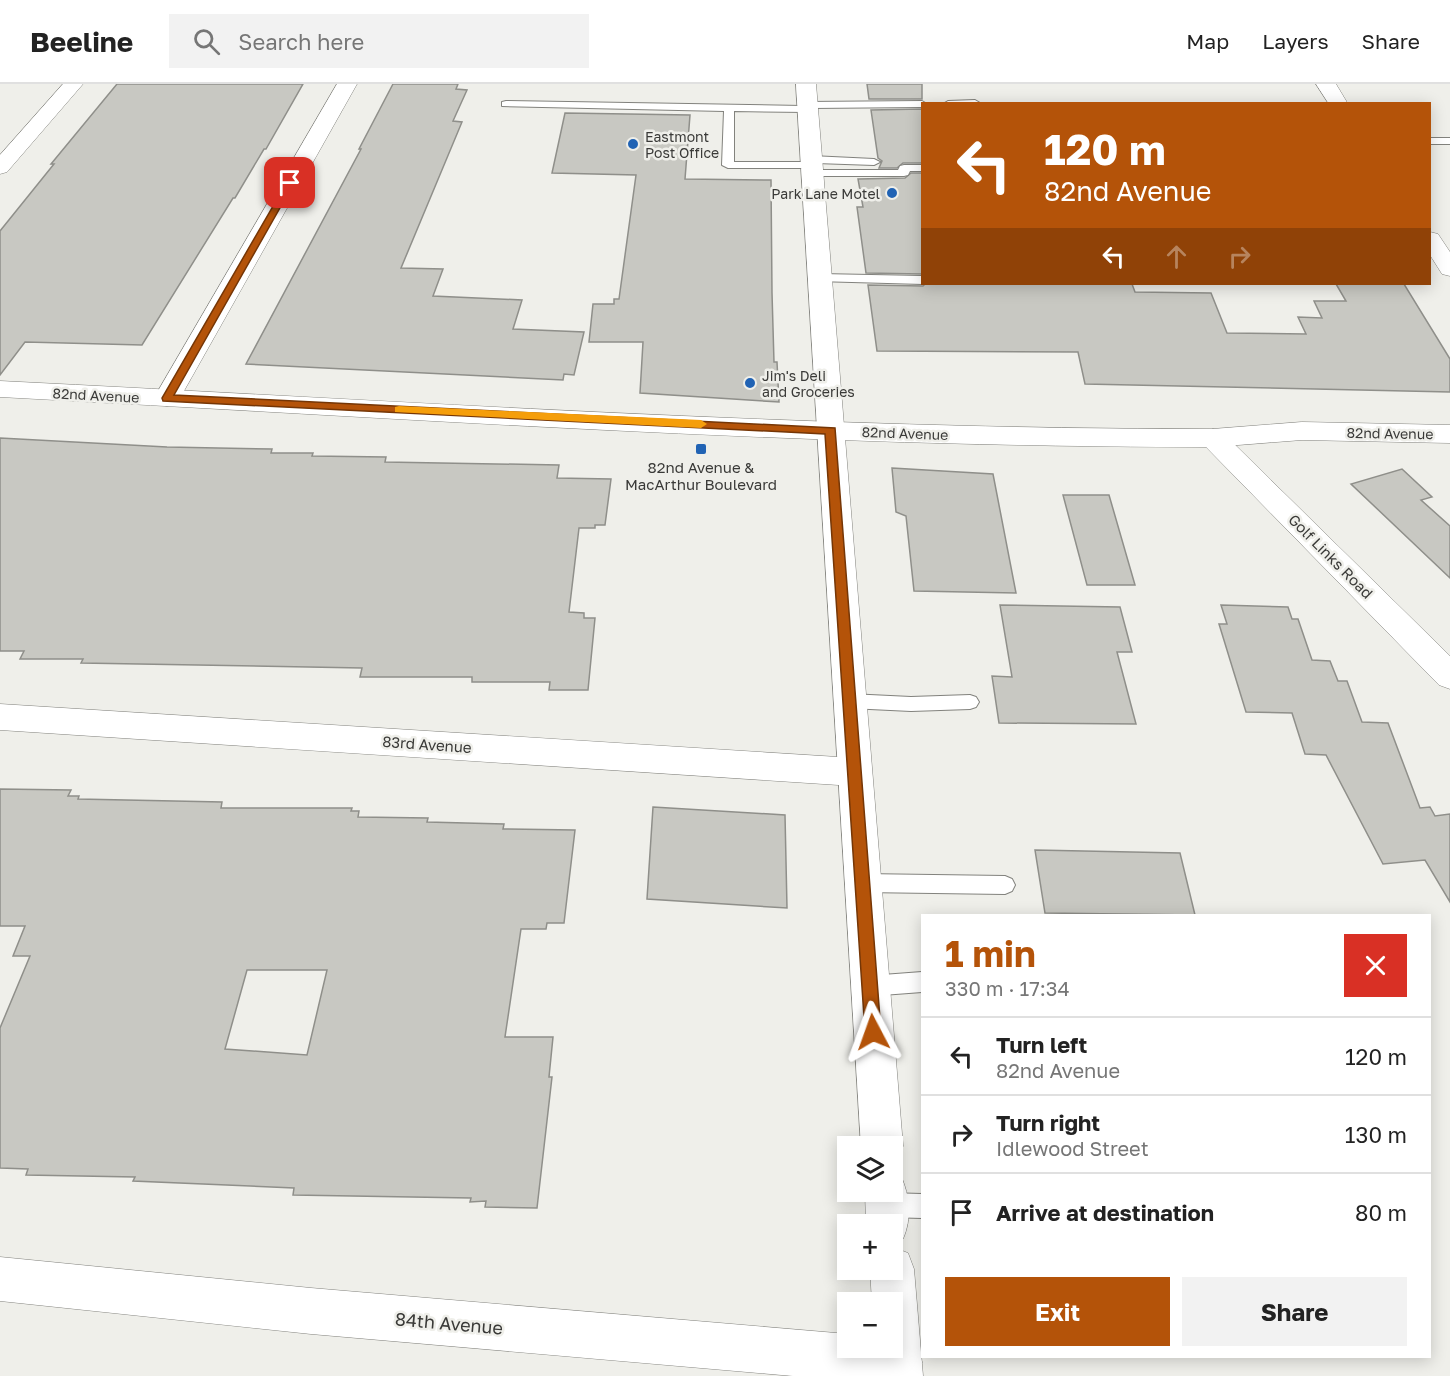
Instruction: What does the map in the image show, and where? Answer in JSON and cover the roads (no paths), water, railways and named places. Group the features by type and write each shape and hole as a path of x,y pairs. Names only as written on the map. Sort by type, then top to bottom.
{"street":[{"path":"0,168 73,84"},
{"path":"167,398 346,84"},
{"path":"1326,84 1338,102"},
{"path":"807,99 881,1136"},
{"path":"1431,245 1450,269"},
{"name":"82nd Avenue","path":"0,389 831,431 1045,438 1213,438 1302,431 1450,434"},
{"name":"Golf Links Road","path":"1213,438 1450,676"},
{"name":"83rd Avenue","path":"0,717 854,772"},
{"name":"84th Avenue","path":"0,1279 899,1369"},
{"path":"893,1280 899,1369"}],"lane":[{"path":"506,104 729,108 807,99 921,104"},
{"path":"729,108 728,165 812,166 904,171 921,168"},
{"path":"1431,141 1450,141"},
{"path":"820,278 921,280"},
{"path":"849,701 910,704 970,702"},
{"path":"862,883 1005,885"},
{"path":"869,986 921,982"}],"place":[{"name":"Eastmont Post Office","path":"633,144"},
{"name":"Park Lane Motel","path":"892,193"},
{"name":"Jim's Deli and Groceries","path":"750,383"},
{"name":"82nd Avenue & MacArthur Boulevard","path":"701,449"}]}
